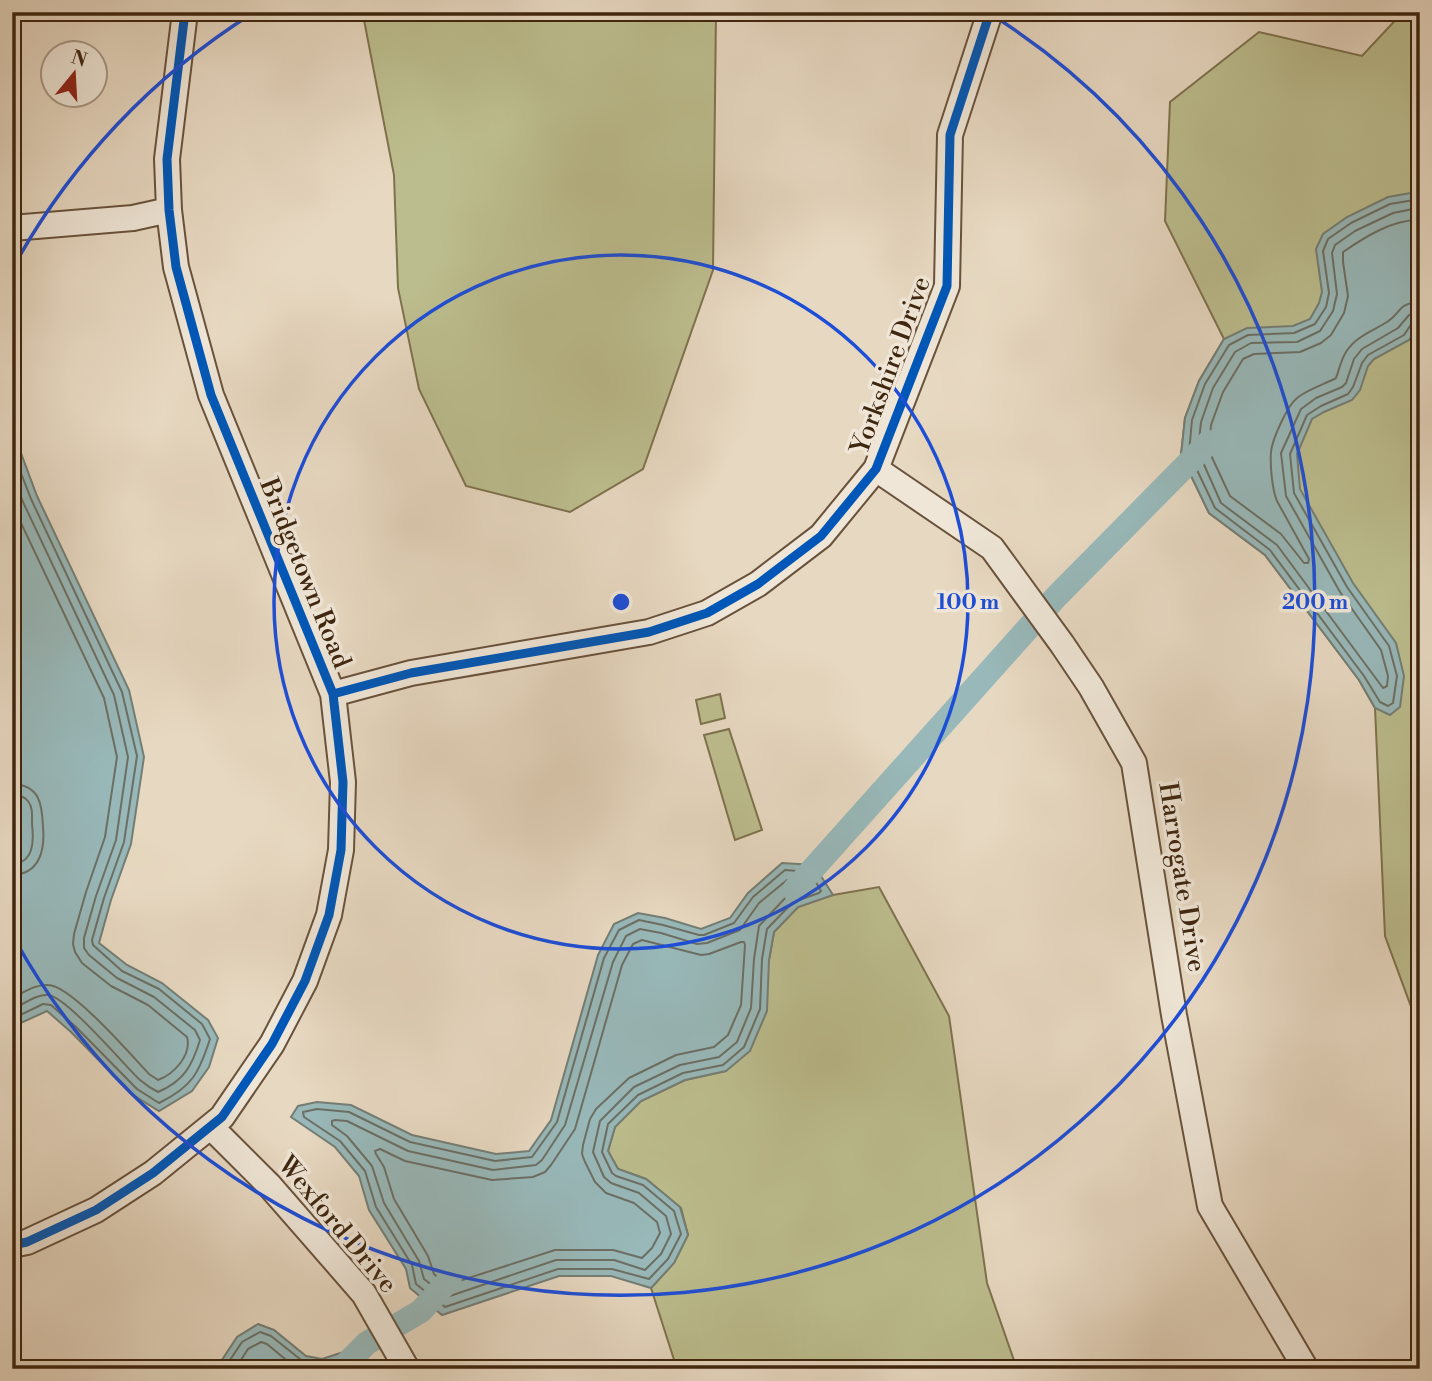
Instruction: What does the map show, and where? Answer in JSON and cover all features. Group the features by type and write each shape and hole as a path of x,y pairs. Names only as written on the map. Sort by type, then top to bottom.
{"street":[{"name":"Bridgetown Road","path":"12,1245 27,1242 96,1210 153,1173 222,1117 272,1044 305,981 328,915 341,850 343,782 333,694 211,395 176,267 169,211 167,159 185,12"},
{"name":"Yorkshire Drive","path":"333,694 411,673 649,632 707,613 758,584 821,536 876,468 947,286 950,135 990,12"},
{"path":"12,228 133,218 169,211"},
{"name":"Harrogate Drive","path":"876,468 992,548 1062,643 1135,763 1174,1015 1210,1206 1306,1369"},
{"name":"Wexford Drive","path":"211,1127 269,1185 364,1294 407,1369"}],"green space":[{"path":"368,12 716,12 713,270 643,469 570,512 466,486 419,389 398,288 394,175 364,20"},
{"path":"1403,12 1420,12 1420,1031 1385,936 1375,708 1359,680 1265,555 1209,513 1181,455 1185,418 1199,381 1224,339 1165,221 1170,102 1259,32 1362,56"},
{"path":"720,694 725,718 701,724 696,700"},
{"path":"729,729 762,830 735,840 704,735"},
{"path":"879,887 949,1016 987,1283 1017,1369 677,1369 651,1288 674,1263 688,1235 681,1208 646,1179 618,1169 608,1151 615,1127 641,1101 685,1080 726,1071 769,960 774,932 798,907 833,895"}],"water":[{"path":"1416,192 1420,199 1418,327 1409,340 1374,359 1368,366 1360,390 1352,400 1312,419 1297,454 1300,489 1353,583 1396,643 1404,676 1400,707 1390,715 1375,708 1359,680 1265,555 1209,513 1181,455 1185,418 1199,381 1224,339 1247,328 1293,326 1310,319 1322,292 1316,249 1323,234 1347,217 1388,197"},
{"path":"12,429 37,496 129,690 144,757 131,844 99,943 127,965 162,983 208,1020 218,1038 209,1067 192,1091 159,1111 133,1095 47,1011 12,1027 12,863 18,838 12,761"},
{"path":"782,863 814,865 833,895 798,907 774,932 769,960 767,1011 750,1051 726,1071 685,1080 641,1101 615,1127 608,1151 618,1169 646,1179 680,1207 688,1235 674,1263 651,1288 611,1276 559,1276 442,1315 410,1288 406,1269 369,1210 359,1176 335,1147 291,1117 298,1106 317,1102 351,1105 412,1135 496,1154 529,1151 551,1120 598,955 614,924 638,913 701,929 730,918 748,893"},
{"path":"258,1324 274,1330 306,1356 322,1359 347,1351 359,1362 356,1369 216,1369 237,1337"}],"waterway":[{"path":"794,890 1056,597 1209,442"},
{"path":"341,1369 367,1343 421,1311 450,1279"}],"cycle path":[{"path":"12,1245 27,1242 96,1210 153,1173 222,1117 272,1044 305,981 329,915 341,850 343,782 333,694 211,395 176,267 169,210 167,159 185,12"},
{"path":"333,694 411,673 649,632 707,613 758,584 821,536 876,469 947,286 950,135 990,12"}]}
